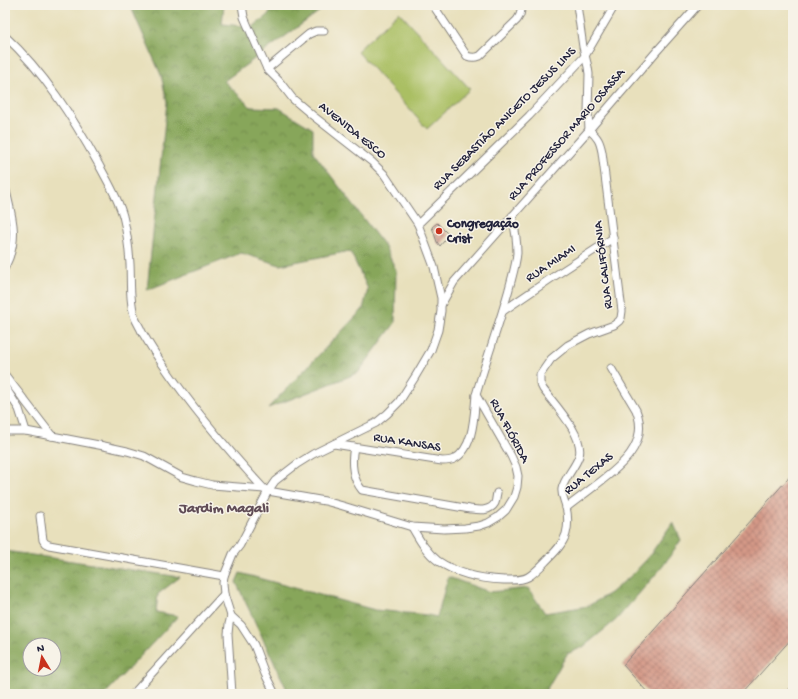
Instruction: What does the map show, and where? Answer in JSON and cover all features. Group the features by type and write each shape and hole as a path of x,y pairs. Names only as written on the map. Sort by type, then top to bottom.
{"street":[{"name":"AVENIDA ESCO","path":"242,5 244,17 267,69 279,80 293,99 372,162 395,189 418,224 434,267 440,293 441,306"},
{"path":"433,5 467,56 471,58 480,56 517,20 522,5"},
{"path":"577,5 583,47 589,74 589,130"},
{"name":"RUA SEBASTIÃO ANICETO JESUS LINS","path":"418,224 529,116 585,56 615,5"},
{"name":"RUA PROFESSOR MARIO OSASSA","path":"441,306 454,282 698,5"},
{"path":"267,69 309,34 316,31 324,31"},
{"path":"5,36 36,68 54,93 80,132 118,200 128,238 133,310 135,319 148,343 173,380 223,444 266,490"},
{"name":"RUA CALIFÓRNIA","path":"566,508 562,489 579,455 579,445 576,435 569,424 540,384 540,375 551,359 568,345 589,334 614,325 621,318 622,311 600,143 595,134 589,130"},
{"path":"5,187 14,231 13,245 5,267"},
{"name":"RUA FLÓRIDA","path":"5,431 26,431 104,446 144,456 182,477 196,481 266,490 325,501 412,527 444,529 479,526 488,523 498,518 506,510 514,497 518,476 511,456 476,396 503,311 515,267 517,254 512,216"},
{"name":"RUA MIAMI","path":"503,311 613,238"},
{"path":"438,285 454,282"},
{"path":"276,694 265,674 254,645 241,625 231,616 224,594 224,576 233,554 240,544 266,490 275,481 313,454 376,423 399,402 430,350 438,330 441,306"},
{"name":"RUA TEXAS","path":"412,527 425,548 437,560 452,569 467,575 489,580 521,580 542,566 563,541 566,534 566,508 623,464 633,450 638,437 640,428 639,417 611,368"},
{"path":"5,375 52,436"},
{"path":"5,387 19,409 26,431"},
{"name":"RUA KANSAS","path":"334,444 442,461 454,459 469,442 472,431 476,396"},
{"path":"354,447 353,468 358,484 362,490 483,510 490,508 495,504 497,493"},
{"path":"40,516 43,540 49,545 224,576"},
{"path":"133,694 224,594"},
{"path":"231,616 228,634 232,694"},
{"path":"790,694 793,691"}],"green space":[{"path":"130,5 224,5 222,24 253,27 270,13 270,5 328,5 224,81 251,107 279,108 313,129 313,152 385,247 396,270 395,323 358,373 268,408 363,309 368,289 350,251 280,265 241,253 147,290 167,102 161,75"},
{"path":"399,12 470,89 427,129 357,51"},
{"path":"673,522 681,540 663,566 616,620 583,647 567,654 544,694 289,694 236,582 240,573 375,610 437,617 448,577 490,592 528,588 545,613 588,606 610,593 632,575 647,559"},
{"path":"5,551 180,577 158,594 156,612 178,616 105,694 5,694"}],"building":[{"name":"Congregação Crist","path":"437,223 449,235 440,246 437,242 432,227"},
{"path":"793,473 793,637 742,694 649,694 623,665"}],"place":[{"name":"Congregação Crist","path":"439,231"}],"district":[{"name":"Jardim Magali","path":"224,509"}]}
